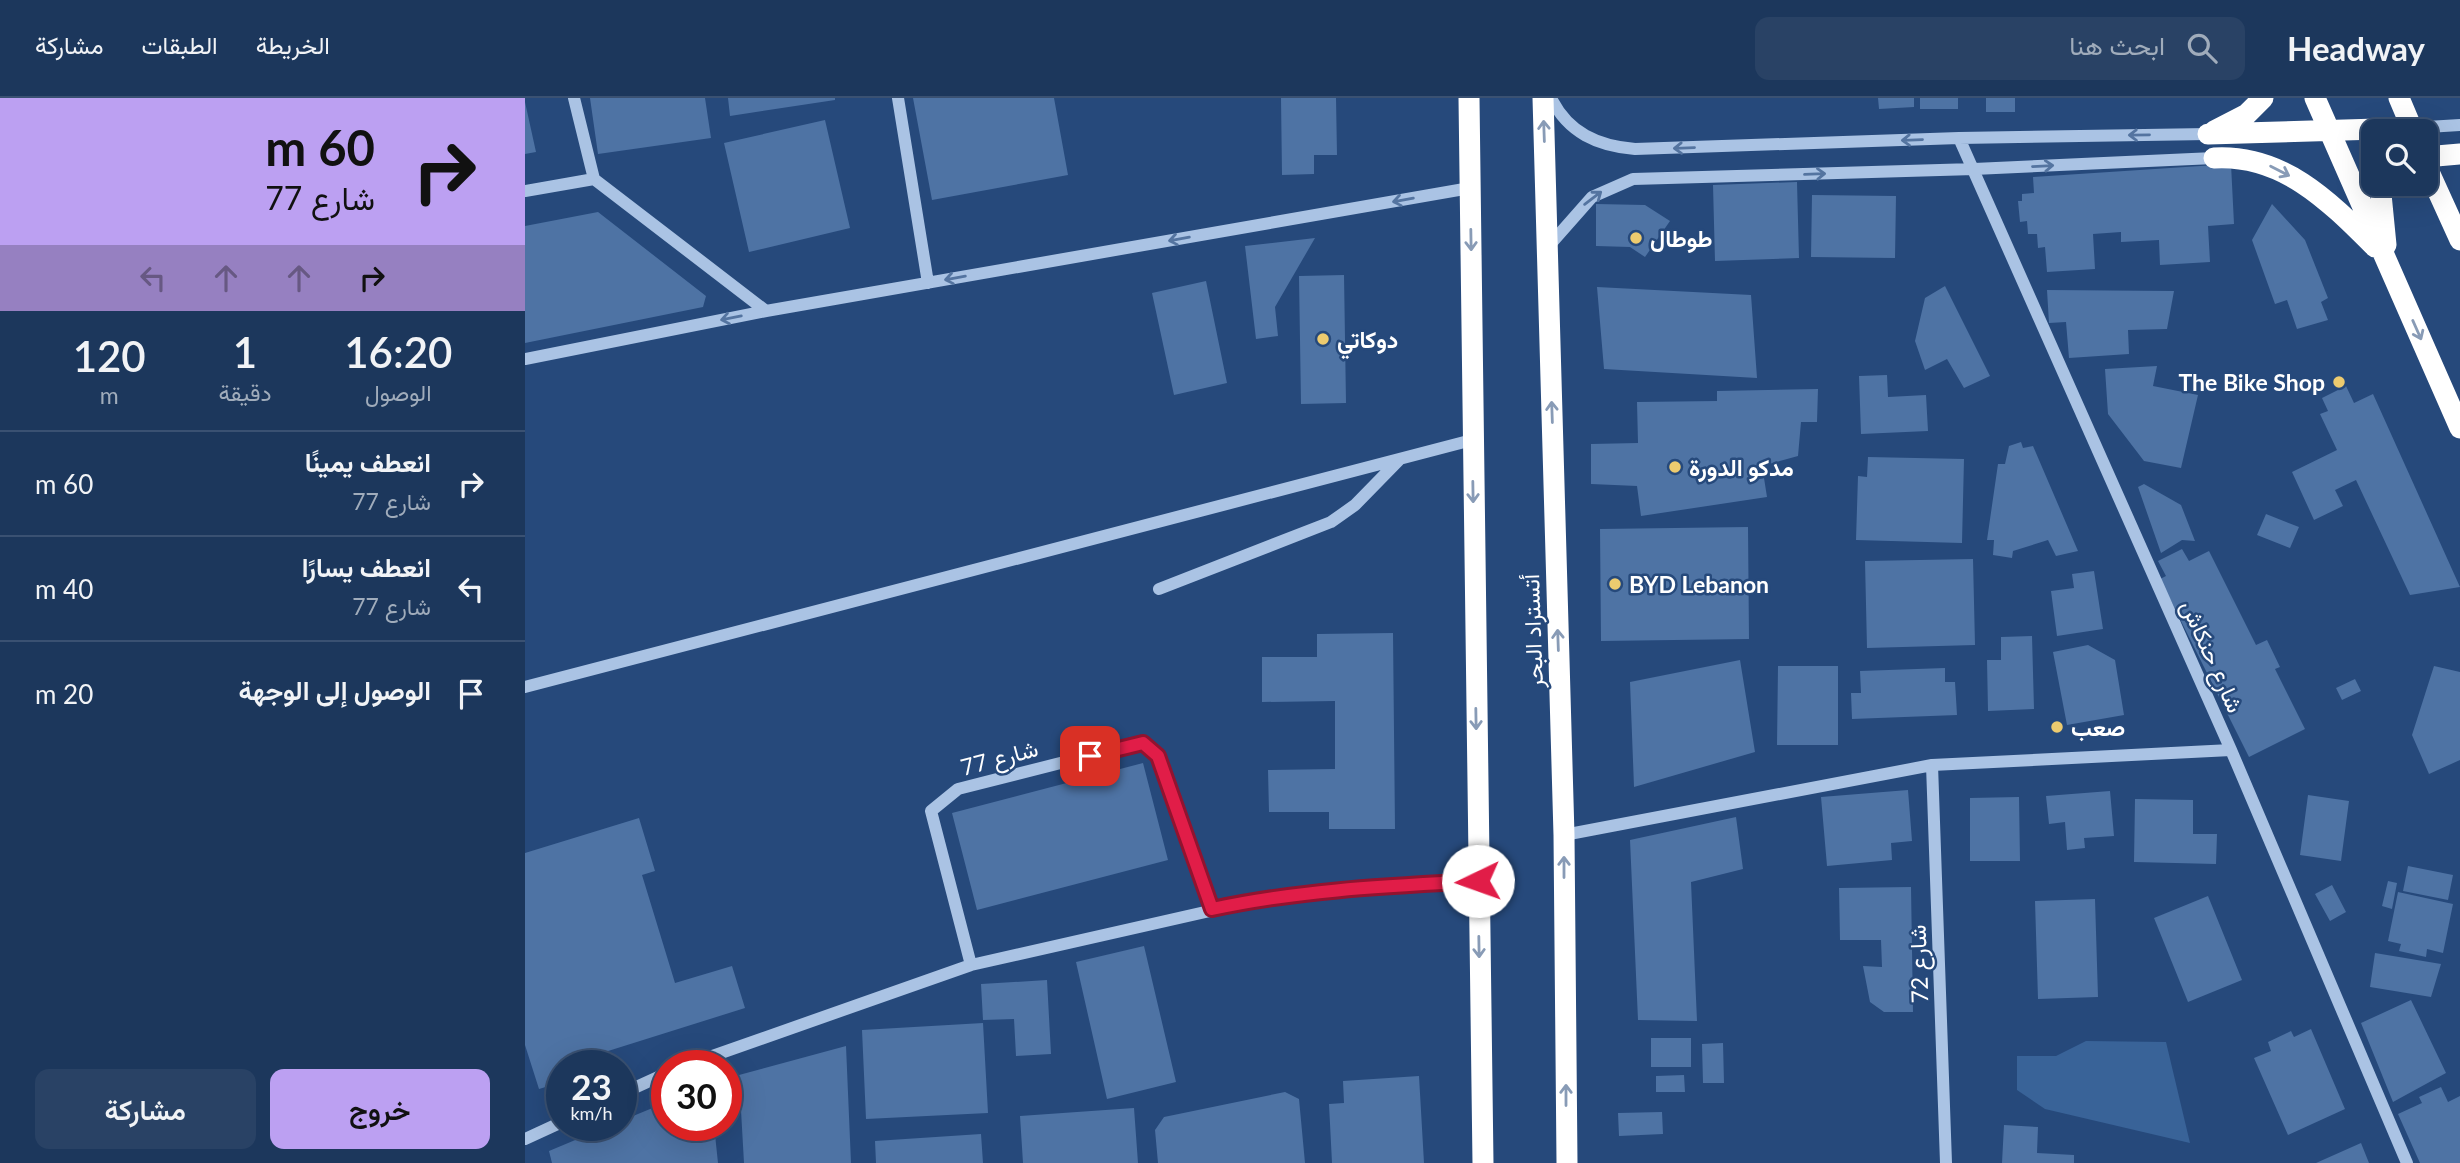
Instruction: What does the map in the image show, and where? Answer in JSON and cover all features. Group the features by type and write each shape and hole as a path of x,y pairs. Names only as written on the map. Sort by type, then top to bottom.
{"highway":[{"path":"1469,98 1483,1163"},
{"name":"أتستراد البحر","path":"1543,98 1564,835 1567,1163"},
{"path":"2207,134 2247,114 2263,98"},
{"path":"2315,98 2460,428"},
{"path":"2399,98 2406,119"},
{"path":"2207,134 2361,131"},
{"path":"2438,156 2460,154"},
{"path":"2214,158 2232,157 2268,164 2304,182 2329,200 2387,262"},
{"path":"2438,192 2460,240"},
{"path":"2382,196 2387,262"}],"street":[{"path":"574,98 594,179 766,311"},
{"path":"898,98 928,282"},
{"path":"1551,98 1560,116 1574,129 1613,147 1635,149 1959,138 2207,134"},
{"path":"2438,127 2460,125"},
{"name":"شارع حنكاش","path":"1959,138 2231,750 2407,1163"},
{"path":"1547,248 1592,197 1633,179 1974,169 2214,158"},
{"path":"525,191 594,179"},
{"path":"525,359 766,311 1470,188"},
{"path":"525,687 1472,440"},
{"path":"1159,589 1331,522 1355,505 1399,460"},
{"name":"شارع 77","path":"971,965 931,811 958,789 1143,743 1158,756 1212,909"},
{"path":"1564,835 1933,765 2231,750"},
{"name":"شارع 72","path":"1933,765 1946,1163"},
{"path":"729,1050 971,965 1137,929 1212,909 1276,896 1334,889 1478,881"},
{"path":"525,1139 546,1129"}],"shaded area":[{"path":"2086,1041 2166,1042 2190,1143 2045,1109 2017,1090 2017,1056 2056,1056"}],"building":[{"path":"590,98 705,98 711,138 598,154"},
{"path":"728,98 835,98 835,100 730,116"},
{"path":"913,98 1054,98 1068,175 932,200"},
{"path":"1281,98 1336,98 1337,155 1314,155 1314,174 1282,175"},
{"path":"1878,98 1914,98 1914,107 1879,109"},
{"path":"1920,98 1958,98 1958,109 1920,109"},
{"path":"1986,98 2015,98 2015,112 1986,112"},
{"path":"525,102 536,152 525,154"},
{"path":"825,120 850,228 749,252 724,143"},
{"path":"2231,164 2234,224 2208,226 2210,262 2160,265 2159,240 2121,242 2121,232 2093,234 2095,269 2047,272 2045,247 2038,248 2037,234 2028,234 2027,221 2020,222 2018,201 2022,201 2022,194 2034,193 2033,177"},
{"path":"1797,182 1799,258 1715,261 1713,185"},
{"path":"1812,195 1896,196 1895,258 1811,257"},
{"path":"1596,204 1645,205 1670,221 1645,257 1630,247 1596,246"},
{"path":"2272,204 2305,240 2328,298 2321,302 2328,320 2297,329 2287,300 2275,304 2252,240"},
{"path":"598,212 706,296 703,307 525,343 525,226"},
{"path":"1315,238 1275,307 1278,336 1256,339 1245,246"},
{"name":"دوكاتي","path":"1344,275 1346,403 1301,404 1299,276"},
{"path":"1206,281 1227,383 1174,395 1152,293"},
{"path":"1945,286 1990,376 1964,388 1947,359 1925,370 1915,341 1925,298"},
{"path":"1597,287 1751,295 1757,378 1604,369"},
{"path":"2047,290 2174,291 2167,329 2128,330 2129,354 2069,358 2066,322 2049,323"},
{"path":"2157,366 2153,386 2198,395 2181,468 2144,461 2108,414 2105,369"},
{"path":"1887,375 1888,397 1926,395 1928,431 1861,434 1859,376"},
{"path":"2346,386 2354,403 2373,394 2460,587 2410,595 2356,480 2335,490 2343,506 2314,520 2292,472 2337,450 2320,414 2328,411 2322,398"},
{"path":"1818,389 1817,422 1801,422 1798,456 1748,470 1749,481 1764,478 1767,497 1641,516 1637,486 1591,484 1591,444 1638,443 1637,402 1717,401 1717,391"},
{"path":"2021,442 2023,448 2033,446 2078,551 2056,556 2048,540 2013,551 2012,558 1993,555 1994,540 1987,540 1998,464 2005,464 2009,446"},
{"path":"1868,457 1964,459 1962,543 1856,540 1858,476 1867,477"},
{"path":"2144,484 2181,505 2195,541 2182,540 2161,553 2138,487"},
{"path":"2266,514 2299,527 2290,548 2257,535"},
{"path":"1748,527 1749,639 1601,641 1600,529"},
{"path":"2182,549 2189,561 2209,551 2256,645 2267,640 2280,667 2275,669 2305,729 2249,757 2160,579 2166,576 2158,561"},
{"path":"1973,559 1975,645 1867,648 1865,561"},
{"path":"2094,571 2103,629 2057,636 2051,591 2074,588 2072,574"},
{"path":"1393,633 1395,829 1329,829 1329,812 1269,812 1268,770 1335,769 1335,701 1262,702 1262,657 1317,657 1317,634"},
{"path":"2032,636 2034,709 1988,711 1987,660 2001,660 2001,637"},
{"path":"2088,645 2115,660 2124,715 2067,725 2053,652"},
{"path":"1740,660 1755,752 1634,787 1630,682"},
{"path":"1778,666 1838,666 1838,745 1777,745"},
{"path":"2434,666 2460,672 2460,760 2429,774 2412,735"},
{"path":"1945,668 1945,682 1955,682 1957,715 1852,719 1851,693 1861,693 1860,671"},
{"path":"2355,679 2361,691 2342,700 2336,688"},
{"path":"1143,763 1168,860 977,910 952,813"},
{"path":"1908,790 1912,841 1891,843 1892,860 1827,866 1821,797"},
{"path":"2110,791 2114,836 2084,838 2085,848 2067,850 2065,822 2049,824 2046,796"},
{"path":"2308,795 2349,801 2341,861 2300,855"},
{"path":"2019,797 2020,861 1970,861 1970,798"},
{"path":"2135,799 2193,800 2193,834 2217,834 2216,864 2134,862"},
{"path":"1736,817 1743,869 1691,882 1697,1021 1638,1020 1630,840"},
{"path":"639,818 655,871 642,875 675,983 732,966 745,1008 611,1050 546,1050 546,1087 539,1089 525,1045 525,853"},
{"path":"2408,866 2453,875 2448,900 2403,891"},
{"path":"2388,881 2397,883 2392,909 2382,906"},
{"path":"2332,885 2346,912 2330,921 2315,894"},
{"path":"1911,887 1913,1012 1884,1012 1870,1002 1863,966 1882,967 1881,940 1840,940 1839,888"},
{"path":"2398,892 2453,904 2443,953 2427,949 2426,957 2399,951 2401,944 2388,941"},
{"path":"2208,896 2242,980 2188,1002 2154,918"},
{"path":"2095,899 2098,997 2038,999 2035,901"},
{"path":"1144,946 1176,1082 1107,1099 1076,962"},
{"path":"2375,953 2441,964 2431,997 2370,987"},
{"path":"1047,980 1051,1054 1016,1056 1014,1019 983,1020 981,984"},
{"path":"2411,1000 2446,1073 2393,1102 2361,1023"},
{"path":"983,1023 988,1113 866,1119 862,1030"},
{"path":"2311,1029 2345,1109 2288,1135 2254,1058 2271,1051 2268,1042 2291,1031 2294,1037"},
{"path":"1651,1038 1691,1038 1691,1067 1651,1067"},
{"path":"1723,1043 1724,1083 1703,1083 1702,1044"},
{"path":"846,1046 851,1163 744,1163 742,1074"},
{"path":"1684,1075 1685,1092 1656,1092 1656,1076"},
{"path":"1419,1076 1424,1163 1332,1163 1329,1104 1344,1103 1343,1081"},
{"path":"2441,1087 2448,1102 2460,1096 2460,1163 2420,1163 2398,1114 2422,1103 2419,1097"},
{"path":"1285,1092 1299,1099 1305,1163 1158,1163 1155,1130 1164,1117"},
{"path":"1134,1108 1138,1163 1023,1163 1020,1116"},
{"path":"651,1109 651,1141 716,1141 718,1163 552,1163 549,1151 573,1141 637,1141 637,1114"},
{"path":"1662,1112 1663,1134 1619,1136 1618,1113"},
{"path":"2004,1125 2038,1127 2037,1153 2074,1155 2074,1163 2002,1163"},
{"path":"981,1134 983,1163 876,1163 875,1141"},
{"path":"2361,1143 2369,1163 2316,1163"}],"place":[{"name":"طوطال","path":"1636,238"},
{"name":"دوكاتي","path":"1323,339"},
{"name":"The Bike Shop","path":"2339,382"},
{"name":"مدكو الدورة","path":"1675,467"},
{"name":"BYD Lebanon","path":"1615,584"},
{"name":"صعب","path":"2057,727"}],"route":[{"path":"1090,756 1143,743 1158,756 1212,909 1276,896 1334,889 1478,881"}]}
